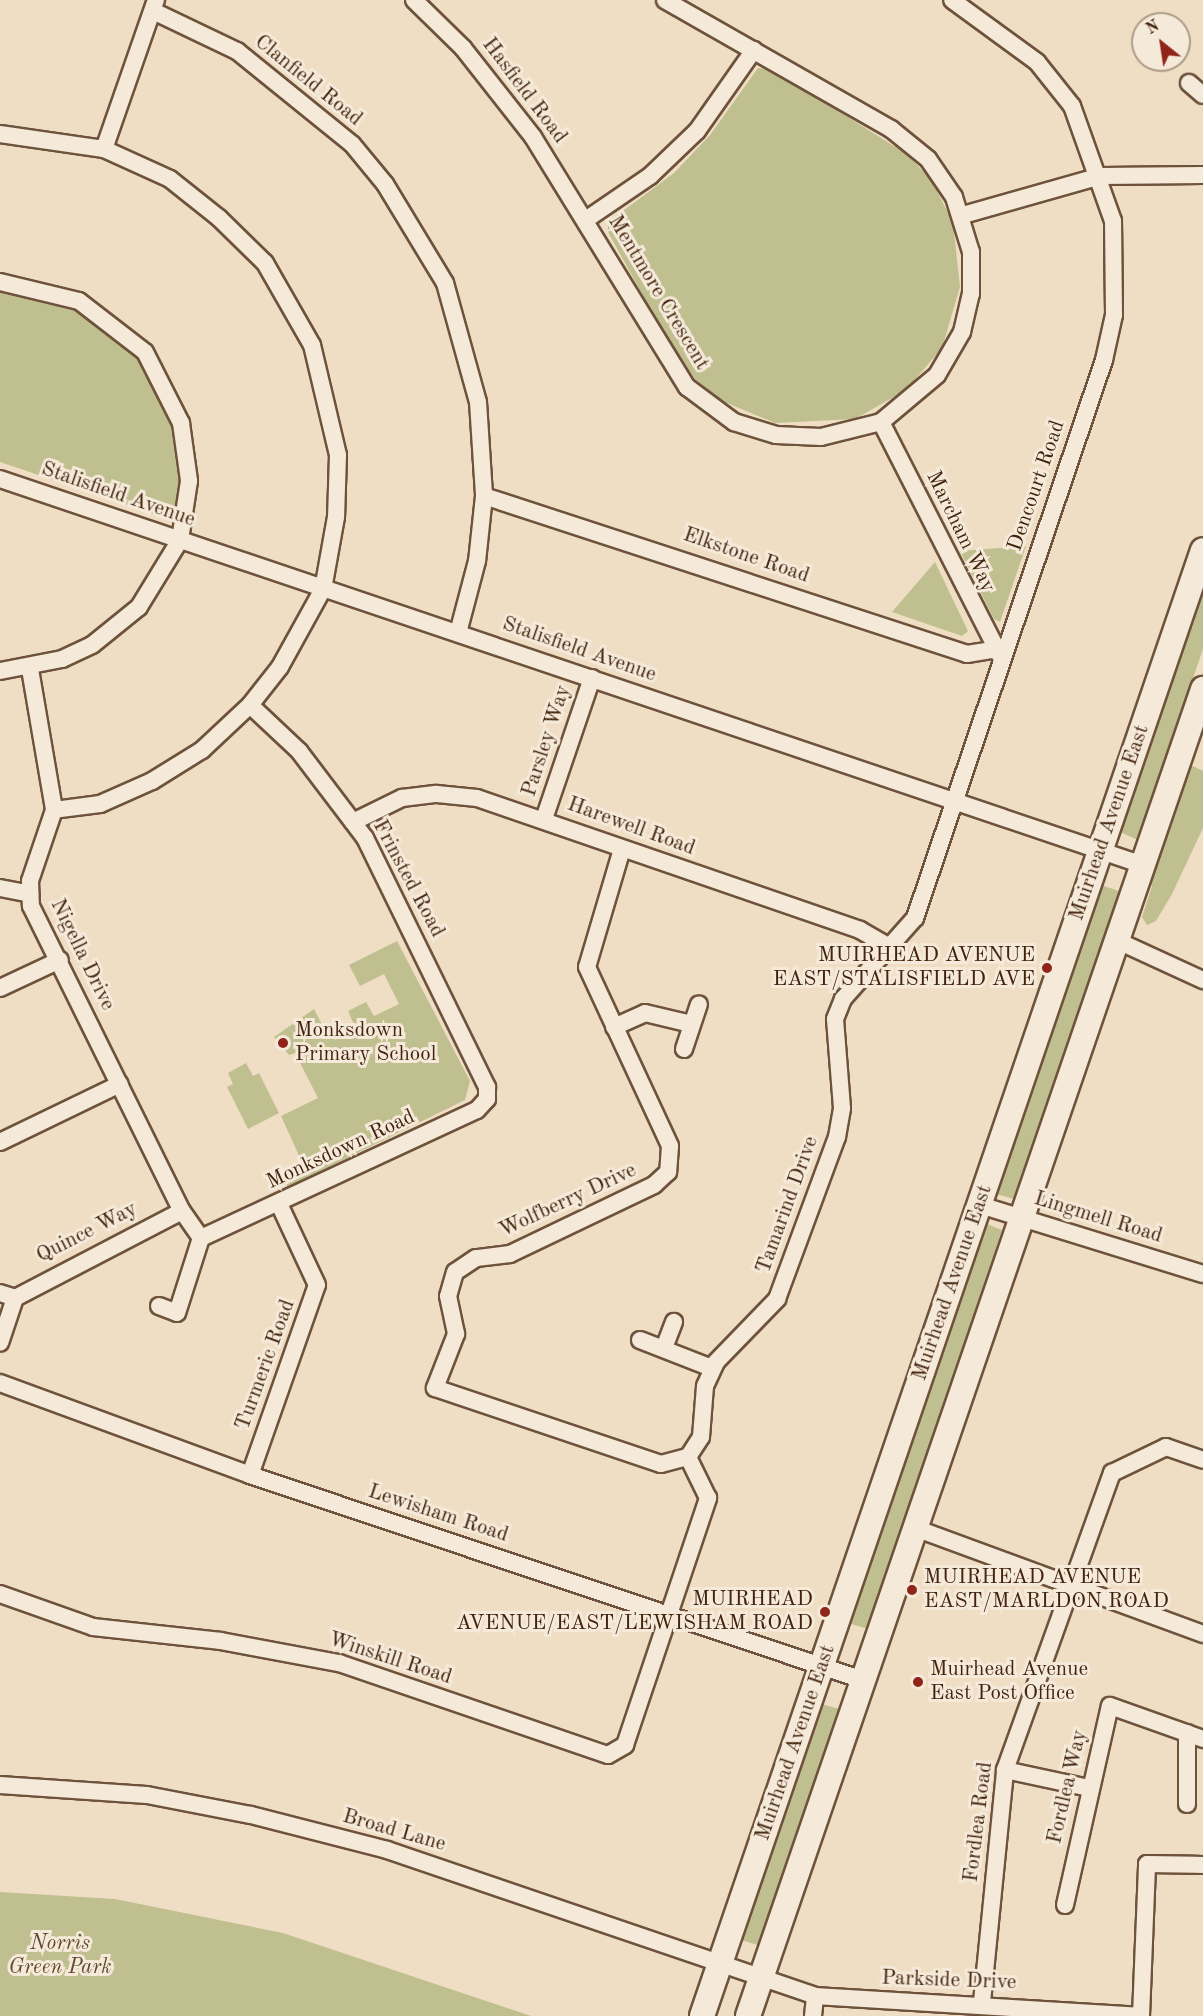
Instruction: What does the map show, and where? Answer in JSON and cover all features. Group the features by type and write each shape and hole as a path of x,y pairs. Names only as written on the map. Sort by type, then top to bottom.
{"street":[{"name":"Hasfield Road","path":"414,0 500,92 587,219"},
{"name":"Mentmore Crescent","path":"587,219 665,357 687,387 734,422 796,438 881,422 937,375 962,332 972,274 963,215 940,174 914,145 847,100 665,0"},
{"name":"Dencourt Road","path":"952,0 1037,62 1072,106 1101,176 1113,221 1114,315 1104,360 997,654 952,804"},
{"path":"104,149 155,6"},
{"name":"Clanfield Road","path":"155,6 255,64 308,104 386,184 445,283 466,346 478,402 484,496 477,561 458,633"},
{"path":"587,219 676,152 730,90 754,50"},
{"path":"1189,83 1203,95"},
{"path":"0,134 104,149 170,179 219,218 265,263 312,345 338,455 336,517 323,589 280,667 250,705 202,750 152,782 100,804 54,810"},
{"path":"963,215 1101,176 1203,175"},
{"path":"0,282 79,301 145,352 172,396 187,450 187,500 180,540 159,581 119,625 92,645 30,669 0,671"},
{"name":"Marcham Way","path":"881,422 997,654"},
{"name":"Stalisfield Avenue","path":"0,479 592,678 952,804 1143,865"},
{"name":"Elkstone Road","path":"484,496 967,654 997,654"},
{"name":"Muirhead Avenue East","path":"702,2016 1203,550"},
{"name":"Nigella Drive","path":"30,669 54,810 30,894 182,1211 206,1238"},
{"name":"Parsley Way","path":"544,819 592,678"},
{"name":"Muirhead Avenue East","path":"748,2016 1019,1217 1203,689"},
{"name":"Frinsted Road","path":"250,705 299,751 353,822 382,869 488,1098"},
{"name":"Harewell Road","path":"353,822 402,798 437,794 477,798 544,819 622,849 860,930 889,947"},
{"name":"Tamarind Drive","path":"712,1368 777,1299 837,1137 842,1108 835,1019 843,999 915,918 952,804"},
{"name":"Wolfberry Drive","path":"622,849 587,967 670,1146 668,1172 654,1185 541,1239 498,1258 476,1258 455,1272 448,1296 456,1334 435,1388 661,1464 688,1457"},
{"path":"0,888 30,894"},
{"path":"1116,940 1203,980"},
{"path":"0,988 60,960"},
{"path":"684,1049 699,1004"},
{"path":"614,1027 645,1012 692,1024"},
{"path":"0,1143 120,1084"},
{"name":"Monksdown Road","path":"206,1238 477,1110 488,1098"},
{"name":"Turmeric Road","path":"250,1475 317,1285 279,1204"},
{"name":"Lingmell Road","path":"980,1205 1203,1274"},
{"name":"Quince Way","path":"7,1295 182,1211"},
{"path":"159,1306 177,1313 206,1238"},
{"path":"0,1343 7,1295"},
{"path":"664,1348 674,1322"},
{"path":"640,1340 712,1368 701,1437 688,1457 708,1498 667,1614"},
{"name":"Lewisham Road","path":"0,1383 250,1475 863,1680"},
{"name":"Fordlea Road","path":"982,2002 1005,1770 1069,1585 1112,1473 1166,1447 1203,1460"},
{"path":"915,1528 1203,1634"},
{"name":"Winskill Road","path":"0,1594 93,1627 221,1641 339,1663 608,1755 625,1745 667,1614"},
{"name":"Fordlea Way","path":"1065,1905 1089,1788 1110,1706 1195,1736"},
{"path":"1187,1803 1195,1736"},
{"path":"1005,1770 1089,1788"},
{"name":"Broad Lane","path":"0,1785 147,1796 251,1815 387,1850 760,1980"},
{"path":"1139,2016 1147,1864 1203,1865"},
{"name":"Parkside Drive","path":"760,1980 815,1996 926,2006 982,2002 1139,2016"},
{"path":"813,2016 815,1996"}],"green space":[{"path":"758,68 773,70 905,153 931,179 953,223 960,287 942,348 906,390 855,419 775,423 720,400 695,379 671,347 608,232 608,222 674,173 710,135"},
{"path":"0,289 83,310 140,359 164,396 179,445 181,493 172,520 0,462"},
{"path":"1026,546 1000,622 994,619 960,551"},
{"path":"935,562 968,631 962,636 892,612"},
{"path":"1203,580 1203,649 1138,840 1118,831"},
{"path":"1193,766 1203,771 1203,828 1172,894 1156,921 1147,925 1142,917 1152,886 1148,882 1188,768"},
{"path":"1101,885 1119,891 1014,1199 996,1194"},
{"path":"397,941 470,1081 465,1100 288,1187 285,1182 306,1171 281,1116 318,1098 295,1053 289,1055 274,1037 314,1009 329,1038 354,1025 348,1011 366,1002 374,1016 399,1004 384,974 360,986 349,965"},
{"path":"246,1063 253,1076 259,1073 279,1113 248,1129 227,1087 233,1084 228,1073"},
{"path":"987,1224 1002,1230 868,1629 848,1623"},
{"path":"821,1704 840,1709 758,1945 741,1940"},
{"name":"Norris Green Park","path":"0,1892 115,1899 283,1933 531,2016 0,2016"}],"place":[{"name":"MUIRHEAD AVENUE EAST/STALISFIELD AVE","path":"1047,968"},
{"name":"Monksdown Primary School","path":"283,1043"},
{"name":"MUIRHEAD AVENUE EAST/MARLDON ROAD","path":"912,1590"},
{"name":"MUIRHEAD AVENUE/EAST/LEWISHAM ROAD","path":"825,1612"},
{"name":"Muirhead Avenue East Post Office","path":"918,1682"}]}
